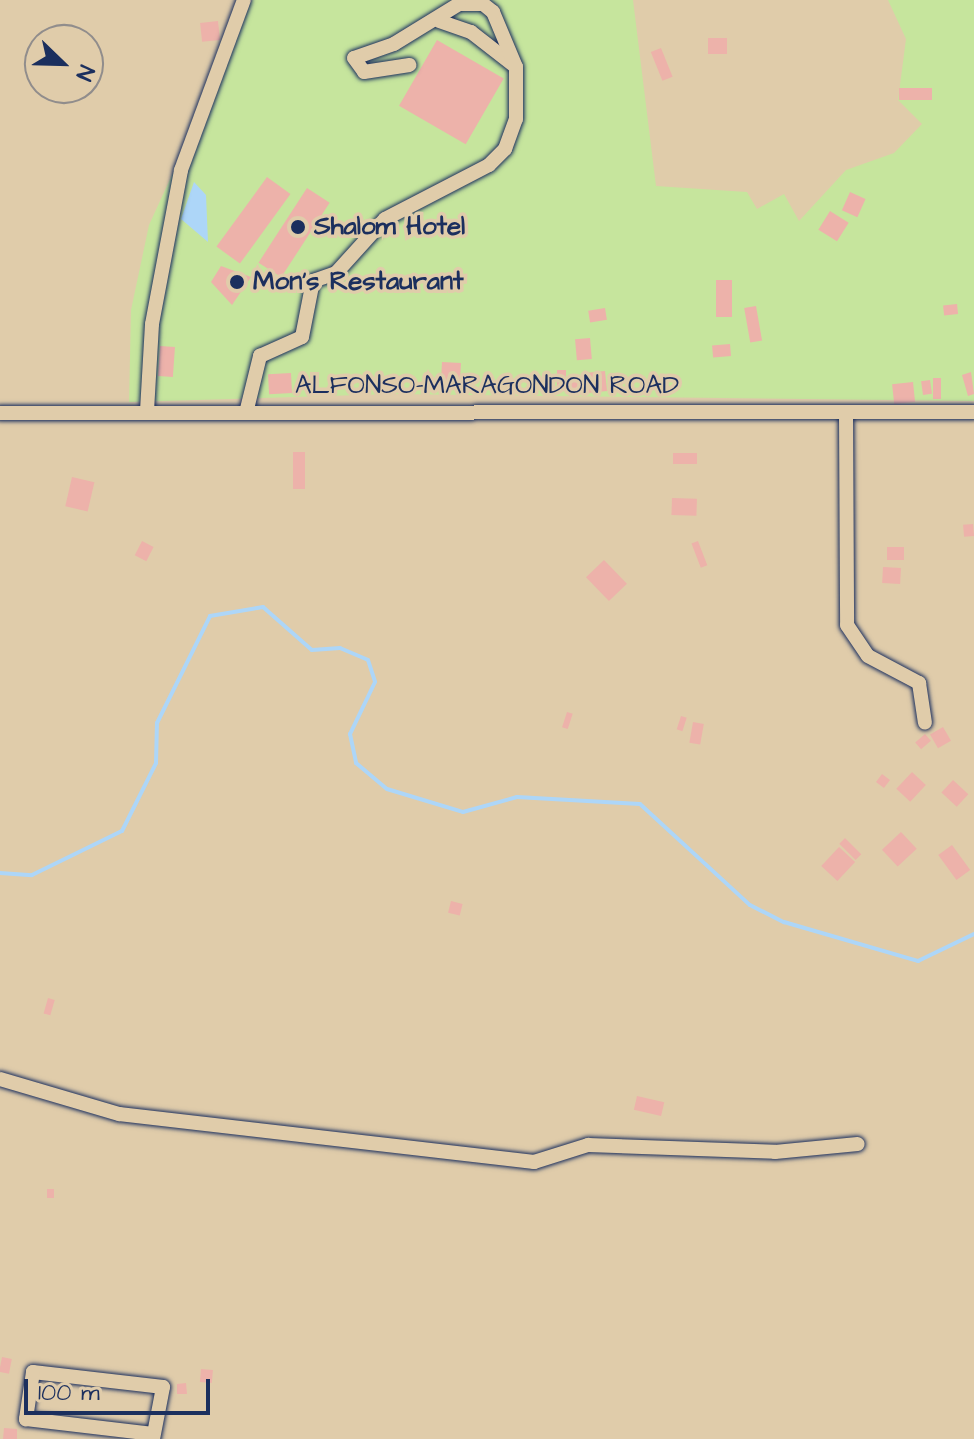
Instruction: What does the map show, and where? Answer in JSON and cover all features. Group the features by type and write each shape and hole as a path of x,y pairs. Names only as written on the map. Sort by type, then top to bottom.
{"street":[{"path":"147,411 152,324 181,170 244,0"},
{"path":"247,409 260,356 302,337 313,281 336,273 385,219 489,165 505,149 516,119 516,67 504,26 483,4 459,4 439,21 354,58 364,72 409,65"},
{"path":"439,21 471,32 516,67"},
{"name":"ALFONSO-MARAGONDON ROAD","path":"0,413 247,409 974,412"},
{"path":"846,413 847,625 868,656 919,683 925,723"},
{"path":"0,1079 119,1114 534,1162 588,1145 775,1152 858,1144"},
{"path":"33,1372 163,1387 153,1437 26,1419 33,1372"}],"green space":[{"path":"252,0 633,0 656,186 747,192 757,209 784,194 799,221 846,170 894,153 922,124 898,100 906,39 888,0 974,0 974,401 392,394 129,402 131,310 149,225"}],"water":[{"path":"194,182 206,195 208,242 181,219"}],"building":[{"path":"218,21 220,40 202,42 200,23"},
{"path":"708,38 727,38 727,54 708,54"},
{"path":"437,40 504,78 466,144 399,106"},
{"path":"661,48 673,77 662,81 651,52"},
{"path":"899,88 932,88 932,100 899,100"},
{"path":"267,177 290,194 240,264 216,247"},
{"name":"Shalom Hotel","path":"307,188 330,203 281,277 259,263"},
{"path":"850,192 866,199 857,217 842,210"},
{"path":"830,211 849,223 837,241 818,230"},
{"path":"221,266 251,277 232,305 211,282"},
{"path":"716,280 732,280 732,317 716,317"},
{"path":"957,304 958,314 944,315 943,305"},
{"path":"756,306 762,340 750,343 744,308"},
{"path":"605,308 607,320 590,323 588,311"},
{"path":"590,338 592,359 577,360 575,339"},
{"path":"730,344 731,356 713,358 712,346"},
{"path":"160,346 175,347 173,377 158,376"},
{"path":"442,362 461,363 460,388 441,387"},
{"path":"557,370 566,370 566,390 557,390"},
{"path":"605,371 607,391 587,393 585,373"},
{"path":"971,372 974,394 968,396 962,375"},
{"path":"291,373 292,393 269,394 268,374"},
{"path":"569,375 579,375 579,396 569,396"},
{"path":"933,378 941,378 941,399 933,399"},
{"path":"930,380 932,394 923,395 921,381"},
{"path":"913,382 915,402 894,404 892,384"},
{"path":"293,452 305,452 305,489 293,489"},
{"path":"673,453 697,453 697,464 673,464"},
{"path":"72,477 94,482 88,511 65,506"},
{"path":"672,498 697,499 696,516 671,515"},
{"path":"973,524 974,536 964,537 963,525"},
{"path":"142,541 154,547 146,561 135,555"},
{"path":"698,541 707,565 701,568 691,544"},
{"path":"887,547 904,547 904,560 887,560"},
{"path":"604,560 627,584 609,601 586,577"},
{"path":"883,567 901,568 900,584 882,583"},
{"path":"567,712 573,714 568,729 562,727"},
{"path":"681,716 687,718 682,731 677,729"},
{"path":"693,722 704,724 700,745 689,743"},
{"path":"943,727 951,741 938,748 930,734"},
{"path":"925,734 931,741 921,749 915,743"},
{"path":"912,772 926,785 910,802 896,789"},
{"path":"882,774 890,780 884,788 876,782"},
{"path":"953,780 968,794 957,807 941,792"},
{"path":"901,832 917,849 898,867 882,850"},
{"path":"845,838 861,854 856,860 839,844"},
{"path":"952,845 970,870 956,880 938,855"},
{"path":"839,847 855,862 837,881 821,866"},
{"path":"451,901 463,904 460,916 448,913"},
{"path":"48,998 55,1000 50,1015 44,1013"},
{"path":"637,1096 664,1102 661,1116 634,1110"},
{"path":"47,1189 54,1189 54,1198 47,1198"},
{"path":"2,1357 12,1359 9,1374 0,1372"},
{"path":"201,1369 213,1370 212,1383 200,1382"},
{"path":"186,1383 187,1394 177,1394 177,1384"},
{"path":"4,1428 17,1429 17,1439 3,1439"}],"waterway":[{"path":"0,873 32,875 122,831 156,763 157,723 210,616 263,607 312,650 340,648 368,660 375,682 350,734 356,763 387,789 463,812 517,797 640,804 750,905 784,922 918,961 974,934"}],"place":[{"name":"Shalom Hotel","path":"298,227"},
{"name":"Mon's Restaurant","path":"237,282"}]}
